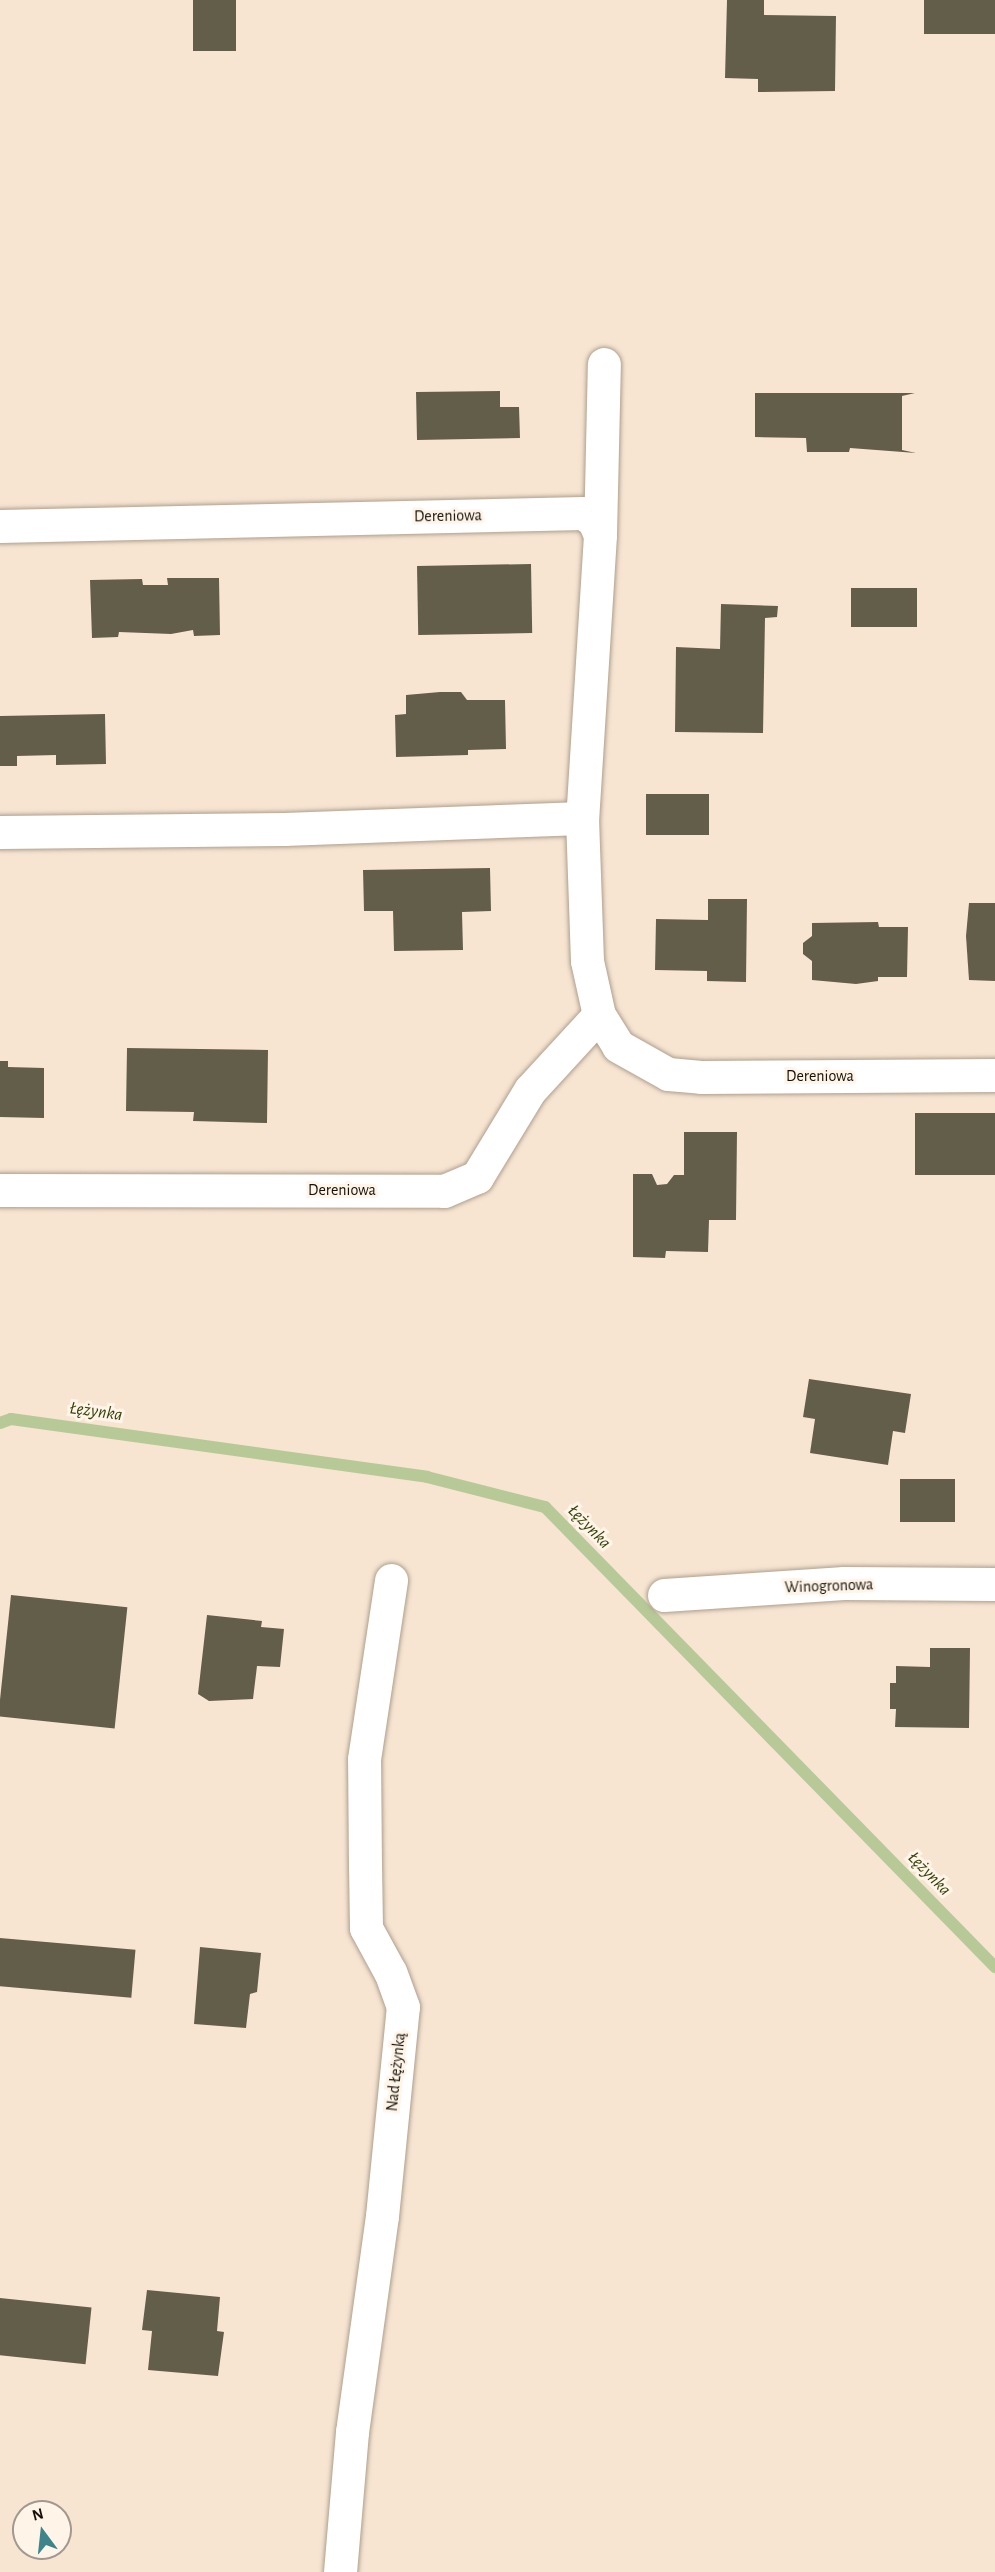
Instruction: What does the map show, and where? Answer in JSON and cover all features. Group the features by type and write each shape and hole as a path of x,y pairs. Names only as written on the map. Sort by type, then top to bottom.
{"street":[{"path":"600,535 604,364"},
{"name":"Dereniowa","path":"0,526 583,513 594,521 600,535 582,818 587,961 598,1015 618,1046 668,1074 995,1075"},
{"path":"0,832 284,829 582,818"},
{"name":"Dereniowa","path":"0,1190 444,1191 477,1177 530,1090 598,1015"},
{"name":"Nad Łężynką","path":"340,2572 352,2432 382,2216 403,2007 390,1972 366,1928 364,1867 364,1759 391,1580"},
{"name":"Winogronowa","path":"664,1595 844,1583 995,1584"}],"building":[{"path":"193,0 236,0 236,51 193,51"},
{"path":"727,0 764,0 764,15 836,16 835,91 758,92 758,79 725,78"},
{"path":"924,0 995,0 995,34 924,34"},
{"path":"500,391 500,407 519,407 520,438 417,440 416,392"},
{"path":"755,393 915,393 902,396 902,450 916,453 850,448 849,452 807,452 806,438 755,437"},
{"path":"531,564 532,633 418,635 417,566"},
{"path":"167,578 219,578 220,635 194,636 193,630 171,634 119,632 118,637 92,638 90,580 142,579 143,585 168,585"},
{"path":"851,588 917,588 917,627 851,627"},
{"path":"721,604 778,606 777,617 765,618 763,733 675,732 676,647 720,649"},
{"path":"461,692 467,700 505,700 506,749 468,750 468,755 396,757 395,715 406,714 406,695"},
{"path":"105,714 106,764 56,765 56,755 17,756 17,766 0,766 0,716"},
{"path":"646,794 709,794 709,835 646,835"},
{"path":"490,868 491,911 462,912 463,950 394,951 393,911 364,911 363,870"},
{"path":"708,899 747,899 746,982 707,981 707,971 655,970 656,919 708,920"},
{"path":"969,903 995,903 995,981 969,980 966,936"},
{"path":"878,922 879,927 908,927 907,977 878,977 878,981 856,984 812,980 812,961 803,954 803,943 812,936 812,923"},
{"path":"127,1048 268,1050 267,1123 193,1121 194,1112 126,1111"},
{"path":"0,1061 8,1061 8,1067 44,1068 44,1118 0,1117"},
{"path":"915,1113 995,1113 995,1175 915,1175"},
{"path":"684,1132 737,1132 736,1220 709,1220 708,1252 666,1251 665,1258 633,1257 633,1174 652,1174 657,1185 667,1184 674,1175 684,1175"},
{"path":"809,1379 911,1394 905,1433 893,1431 888,1465 810,1453 815,1419 803,1417"},
{"path":"900,1479 955,1479 955,1522 900,1522"},
{"path":"11,1595 127,1607 115,1729 0,1717"},
{"path":"207,1615 262,1621 261,1627 284,1629 280,1667 257,1666 253,1699 209,1701 198,1694"},
{"path":"930,1648 970,1648 969,1728 895,1727 896,1709 890,1709 890,1683 896,1683 896,1666 930,1667"},
{"path":"0,1938 135,1950 131,1998 0,1986"},
{"path":"200,1947 261,1953 257,1992 250,1994 246,2028 194,2024"},
{"path":"147,2290 220,2297 217,2331 224,2332 218,2376 148,2370 152,2331 142,2330"},
{"path":"0,2298 91,2308 86,2364 0,2355"}],"waterway":[{"name":"Łężynka","path":"0,1423 11,1419 427,1477 545,1507 995,1967"}]}
